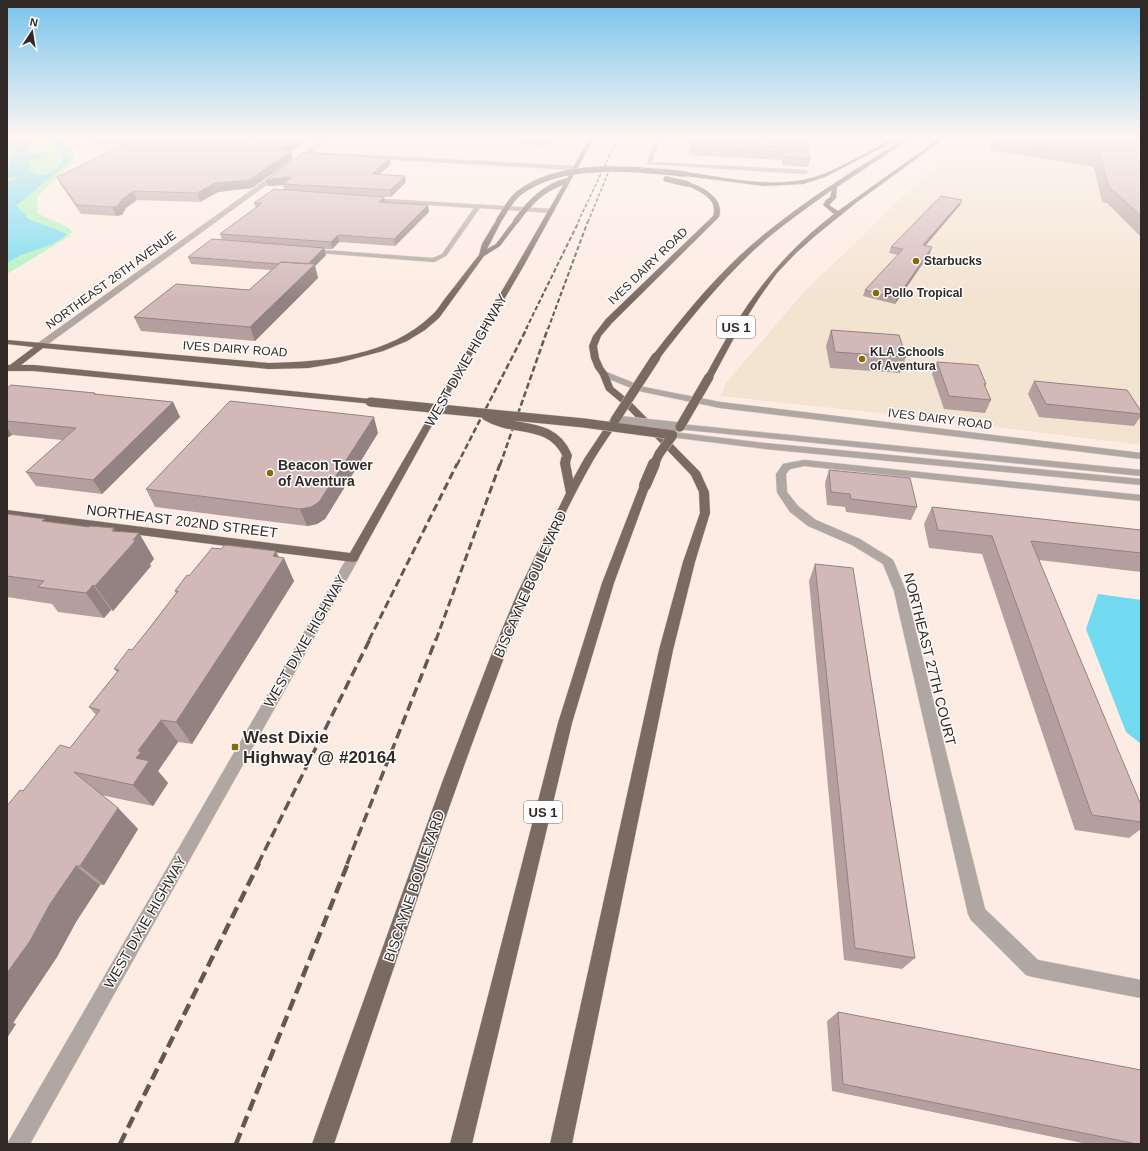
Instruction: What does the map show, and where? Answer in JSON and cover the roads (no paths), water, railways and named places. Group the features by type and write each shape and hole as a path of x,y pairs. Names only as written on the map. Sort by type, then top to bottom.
{"main road":[{"path":"482,255 485,244 499,220 519,192"},
{"name":"IVES DAIRY ROAD","path":"7,342 268,366 308,365 367,353 392,344 430,322 446,304 482,255 498,245 535,197 541,192"},
{"name":"WEST DIXIE HIGHWAY","path":"353,558 448,389 517,273 562,192"},
{"name":"IVES DAIRY ROAD","path":"604,374 599,368 595,358 593,346 597,336 615,316 700,234 718,214 718,207 713,199 704,192"},
{"name":"BISCAYNE BOULEVARD","path":"323,1144 482,695 521,600 571,493 589,459 656,357 697,304 742,258 785,221 826,192"},
{"path":"834,192 833,198 828,201 826,205 838,214"},
{"name":"US 1","path":"461,1144 565,723 606,589 645,485 659,454 677,431 709,378 740,321 768,280 799,247 838,214 869,192"},
{"name":"NORTHEAST 26TH AVENUE","path":"9,370 41,345"},
{"path":"9,370 34,368 370,402 613,423 677,431"},
{"path":"561,1144 666,650 689,562 705,513 704,492 696,474 627,403 609,388 604,374"},
{"path":"478,412 501,423 531,427 546,432 560,442 565,448 567,455 565,463 571,493"},
{"name":"NORTHEAST 202ND STREET","path":"7,514 353,558"}],"street":[{"name":"NORTHEAST 26TH AVENUE","path":"41,345 253,192"},
{"path":"359,199 552,211"},
{"path":"300,250 437,260 444,255 478,206"},
{"name":"IVES DAIRY ROAD","path":"604,374 642,389 720,405 1141,456"},
{"path":"677,431 1141,482"},
{"path":"765,441 1141,473"},
{"name":"NORTHEAST 27TH COURT","path":"1141,498 804,463 787,466 781,474 782,492 794,509 812,523 856,542 888,562 900,591 977,914 1033,968 1141,989"},
{"name":"WEST DIXIE HIGHWAY","path":"18,1144 353,558"}],"water":[{"path":"7,192 33,192 16,206 28,219 67,234 52,244 22,255 7,263"},
{"path":"1098,594 1141,600 1141,744 1126,732 1086,629"}],"railway":[{"path":"578,222 592,192"},
{"path":"588,222 600,192"},
{"path":"526,329 579,221"},
{"path":"548,329 588,221"},
{"path":"457,465 527,328"},
{"path":"500,465 548,328"},
{"path":"369,640 457,464"},
{"path":"436,640 500,464"},
{"path":"258,864 370,639"},
{"path":"347,864 436,639"},
{"path":"120,1144 259,863"},
{"path":"236,1144 348,863"}],"place":[{"name":"Starbucks","path":"916,261"},
{"name":"Pollo Tropical","path":"876,293"},
{"name":"KLA Schools of Aventura","path":"862,359"},
{"name":"Beacon Tower of Aventura","path":"270,473"},
{"name":"West Dixie Highway @ #20164","path":"235,747"}]}
